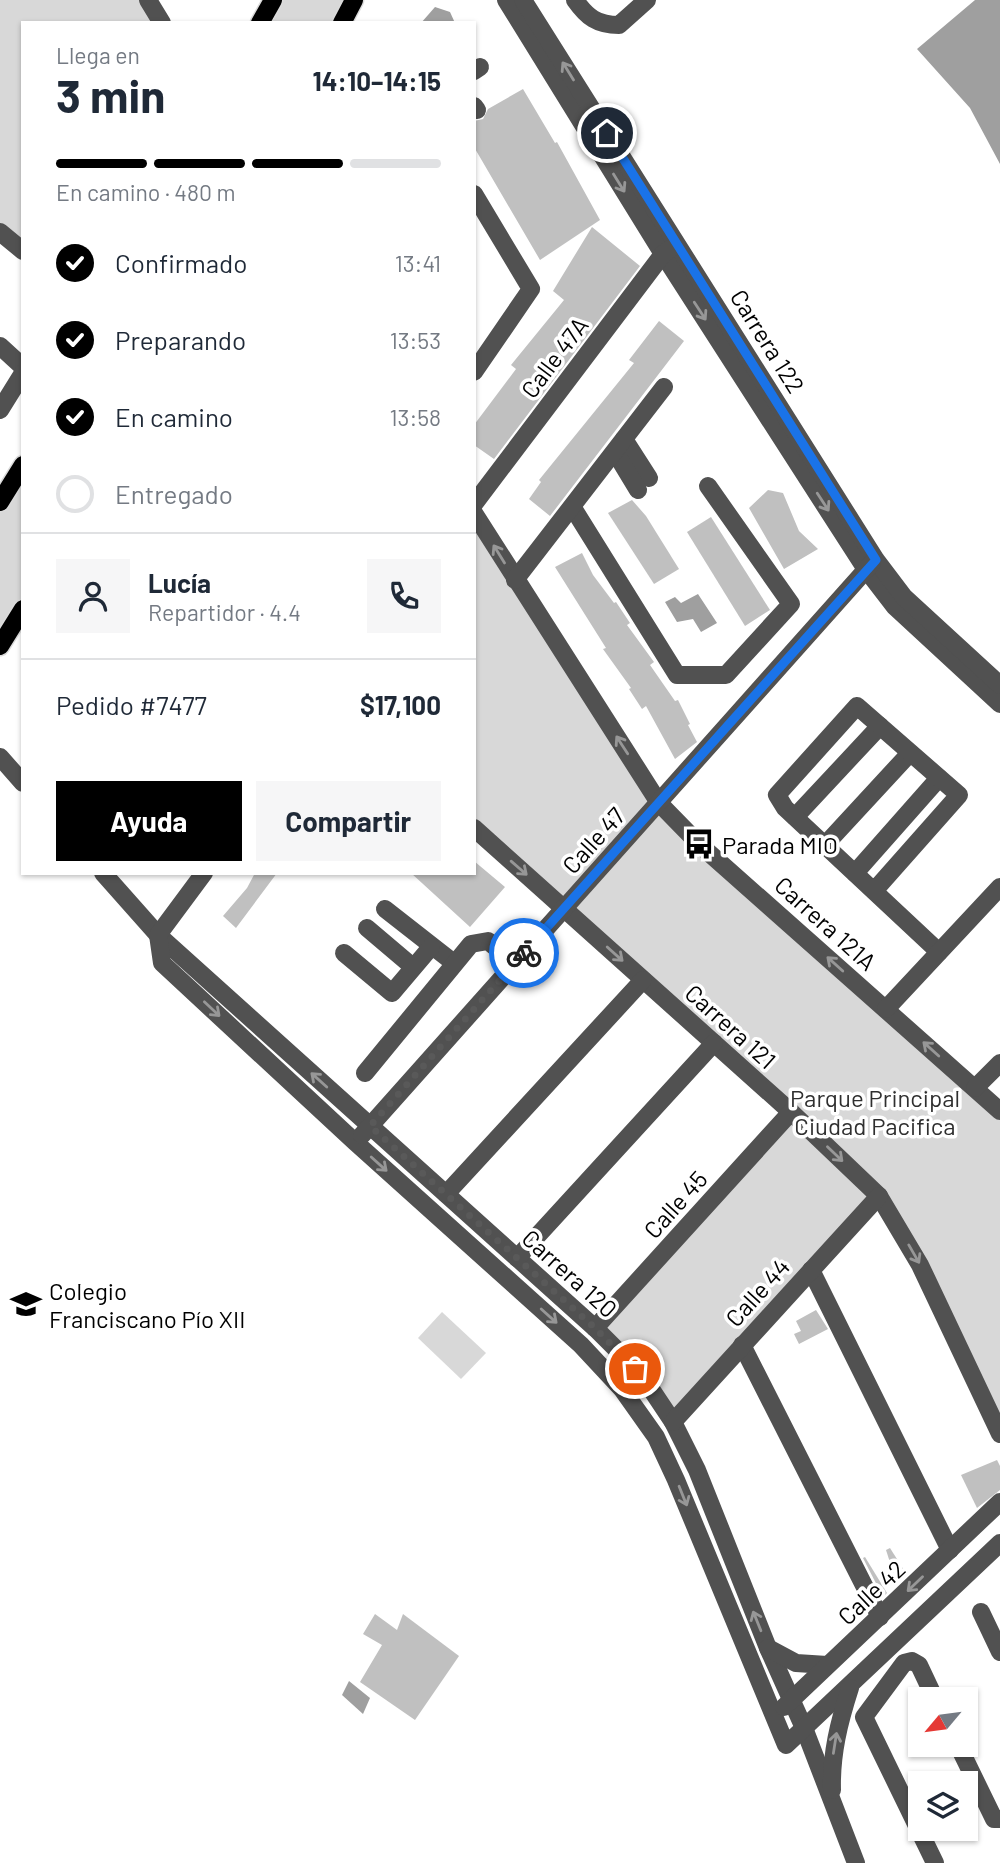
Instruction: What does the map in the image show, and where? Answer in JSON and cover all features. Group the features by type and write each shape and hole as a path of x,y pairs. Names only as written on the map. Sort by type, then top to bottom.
{"main road":[{"path":"261,21 273,0"},
{"path":"343,21 354,2"},
{"path":"0,502 21,468"},
{"path":"0,646 21,611"}],"street":[{"path":"148,0 161,21"},
{"name":"Carrera 122","path":"506,0 670,249 871,564 895,607 1000,704"},
{"name":"Carrera 122","path":"523,0 670,249"},
{"path":"575,0 586,16 604,25 619,25 646,0"},
{"path":"476,197 531,289 480,364"},
{"path":"0,232 21,249"},
{"name":"Calle 47A","path":"476,501 670,249"},
{"path":"0,346 21,365"},
{"path":"0,410 21,376"},
{"path":"515,580 664,387"},
{"path":"620,446 643,484"},
{"path":"573,508 677,675 726,675 791,604 708,486"},
{"name":"Carrera 121A","path":"476,516 659,803 699,844 1000,1111"},
{"name":"Carrera 122","path":"871,564 1000,685"},
{"name":"Calle 47","path":"355,1142 871,564"},
{"path":"874,891 959,795 857,706 777,795 795,817 939,952"},
{"path":"795,817 880,726"},
{"path":"825,845 910,753"},
{"path":"0,757 21,781"},
{"path":"855,873 939,778"},
{"name":"Carrera 121","path":"476,830 714,1042 879,1196 920,1265 1000,1434"},
{"name":"Carrera 120","path":"105,875 158,934 595,1328 641,1374 673,1422 697,1470 768,1648 804,1728 856,1863"},
{"path":"158,934 202,875"},
{"path":"886,1009 1000,887"},
{"path":"386,909 454,964"},
{"path":"367,929 413,967"},
{"name":"Carrera 120","path":"158,934 162,963 355,1142 581,1345 622,1389 656,1437 676,1480 786,1745 804,1728"},
{"path":"365,1073 471,944 488,940 515,964"},
{"path":"344,953 392,992 430,947"},
{"path":"446,1194 643,980"},
{"path":"517,1258 714,1042"},
{"path":"975,1088 1000,1063"},
{"name":"Calle 45","path":"595,1328 791,1112"},
{"name":"Calle 44","path":"673,1422 879,1196"},
{"path":"811,1270 950,1550"},
{"path":"742,1345 880,1617"},
{"name":"Calle 42","path":"774,1716 1000,1502"},
{"path":"804,1728 1000,1543"},
{"path":"981,1612 1000,1652"},
{"path":"768,1648 796,1663 827,1665"},
{"path":"929,1687 919,1665 912,1661 904,1663 864,1717 935,1863"},
{"path":"832,1804 832,1764 838,1723 851,1685"},
{"path":"964,1757 994,1819 1000,1819"}],"green space":[{"path":"0,0 148,0 161,21 21,21 21,249 0,232"},
{"path":"273,0 355,0 343,21 261,21"},
{"path":"21,468 21,612 0,646 0,502"},
{"name":"Parque Principal Ciudad Pacifica","path":"476,516 659,803 1000,1111 1000,1434 879,1196 673,1422 595,1328 791,1112 476,830"},
{"path":"442,1312 486,1353 461,1379 418,1338"}],"shaded area":[{"path":"975,0 1000,0 1000,164 970,108 917,49"},
{"path":"435,7 450,12 454,21 423,21"},
{"path":"698,594 717,623 701,632 693,619 677,622 665,602 675,597 681,603"},
{"path":"349,1681 370,1698 363,1714 342,1695"}],"building":[{"path":"523,89 555,143 557,142 600,220 540,260 476,150 476,121 483,119 488,109"},
{"path":"592,227 640,266 494,459 476,446 476,422 516,369 511,365 564,300 553,291"},
{"path":"659,321 684,341 550,516 529,499 541,482 539,480 634,363 629,360"},
{"path":"768,490 783,493 799,531 818,549 784,569 749,508"},
{"path":"632,500 646,516 679,569 654,584 608,513"},
{"path":"711,517 770,610 745,626 687,532"},
{"path":"582,553 593,575 630,623 627,625 654,662 650,665 675,701 678,700 690,724 688,725 697,742 675,759 646,706 642,709 555,567"},
{"path":"476,863 505,887 470,927 413,875 476,875"},
{"path":"254,875 276,875 236,928 223,916 247,888"},
{"path":"816,1310 828,1329 799,1344 794,1334 801,1331 796,1321"},
{"path":"997,1460 1000,1466 1000,1490 977,1508 961,1475"},
{"path":"890,1548 907,1575 897,1584 886,1550"},
{"path":"865,1557 887,1593 883,1597 863,1558"},
{"path":"375,1614 397,1630 403,1614 459,1656 415,1720 360,1682 382,1645 363,1634"}],"way so far":[{"path":"524,953 370,1126 595,1328 635,1369"}],"place":[{"name":"Parada MIO","path":"699,844"},
{"name":"Colegio Franciscano Pío XII","path":"26,1304"}],"route":[{"path":"524,953 865,568 876,560 607,133"}]}
